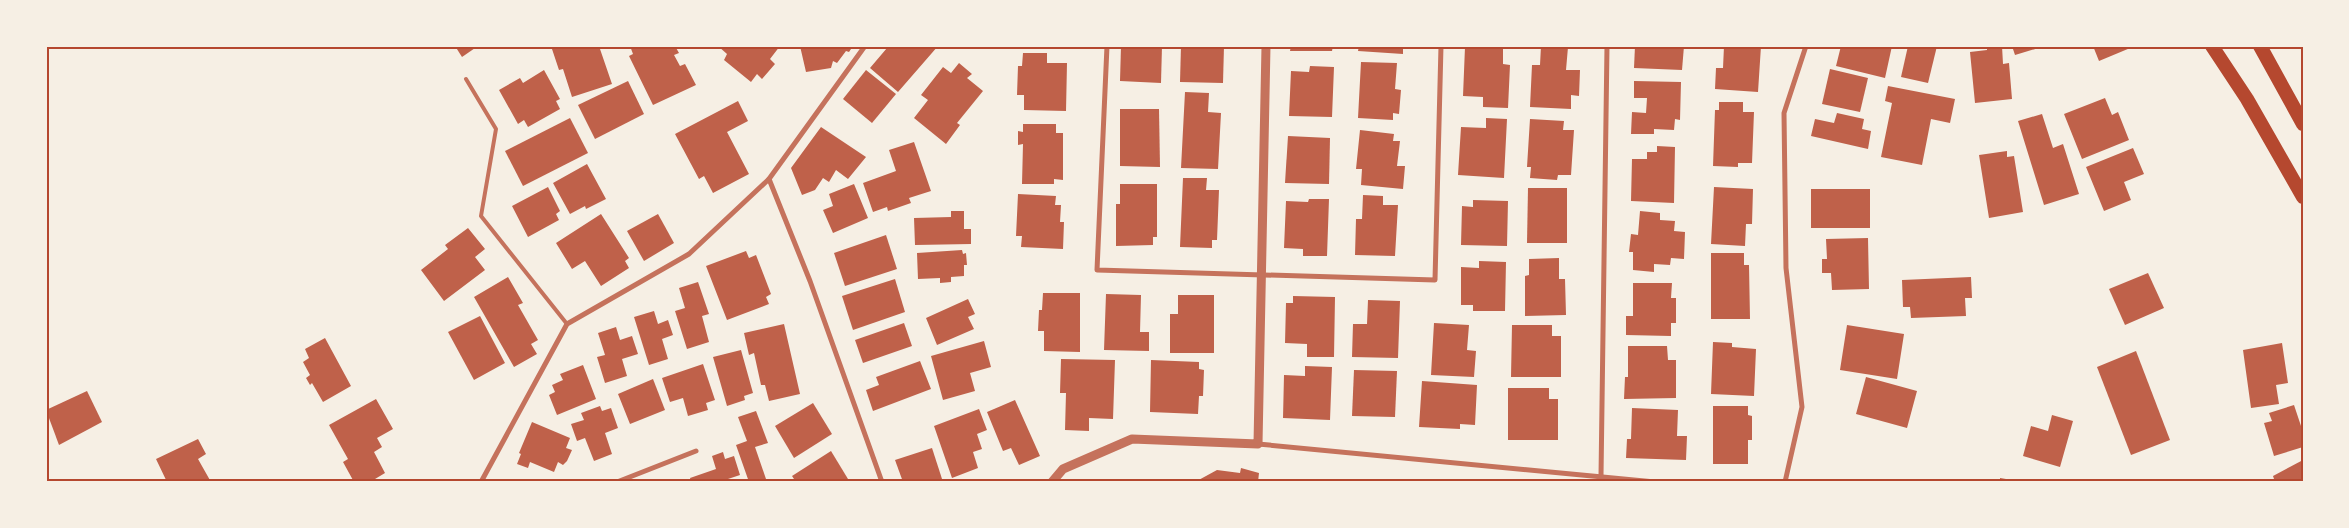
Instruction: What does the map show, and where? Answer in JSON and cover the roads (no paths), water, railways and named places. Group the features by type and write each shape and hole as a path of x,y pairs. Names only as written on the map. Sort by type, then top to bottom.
{"highway":[{"path":"2212,46 2247,99 2303,197"},
{"path":"2260,46 2303,124"}],"street":[{"path":"481,482 567,324 689,254 769,179 865,46"},
{"path":"1107,46 1097,270 1435,280 1441,46"},
{"path":"1258,444 1266,46"},
{"path":"1601,476 1607,46"},
{"path":"1785,482 1802,407 1786,268 1784,113 1806,46"},
{"path":"769,179 810,281 882,482"},
{"path":"1052,482 1063,469 1132,439 1258,444 1655,482"},
{"path":"617,482 696,451"}],"lane":[{"path":"466,79 496,129 482,216 567,324"}]}
